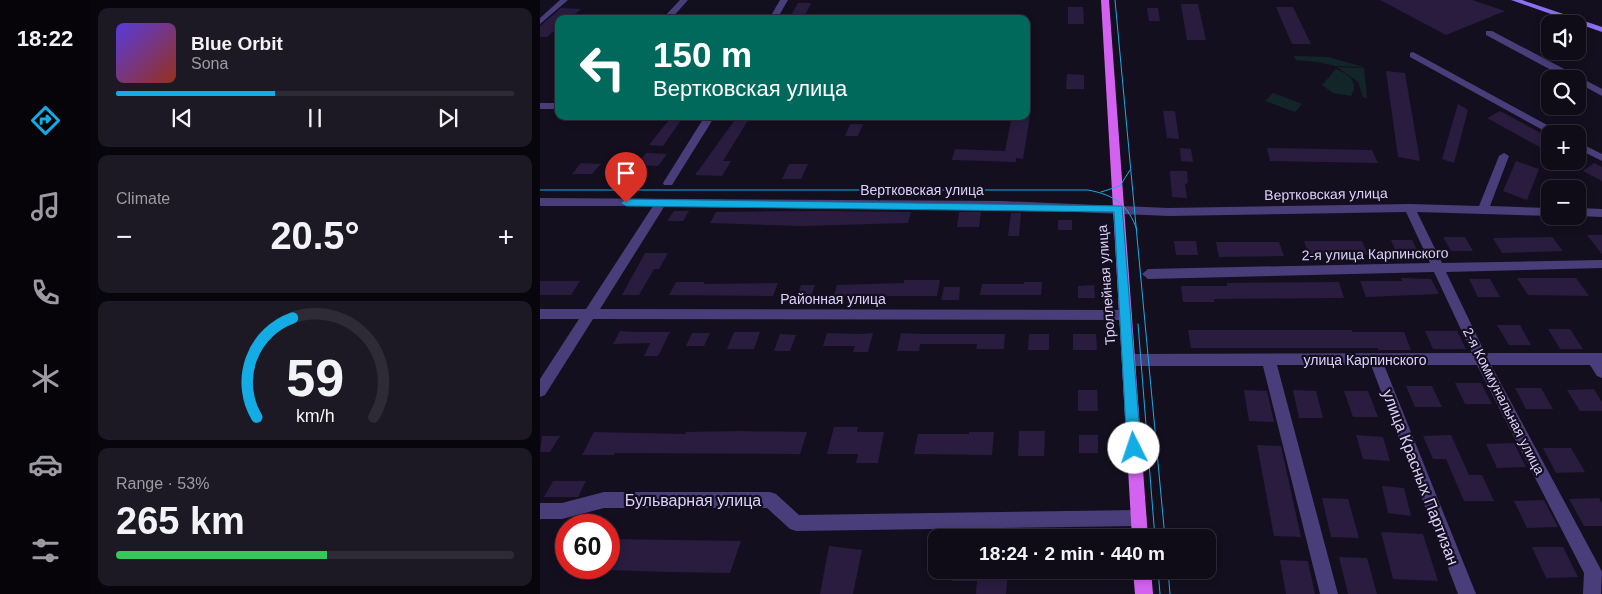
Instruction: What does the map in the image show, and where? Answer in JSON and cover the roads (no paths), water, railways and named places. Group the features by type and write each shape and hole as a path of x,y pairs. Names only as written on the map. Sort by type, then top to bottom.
{"main road":[{"name":"Троллейная улица","path":"1105,0 1140,529"},
{"path":"1515,0 1602,30"},
{"path":"1143,579 1144,594"}],"street":[{"path":"540,22 564,0"},
{"path":"670,15 684,0"},
{"path":"775,15 784,0"},
{"path":"1489,34 1557,70"},
{"path":"1413,55 1541,125"},
{"path":"1586,85 1602,93"},
{"path":"540,106 555,106"},
{"path":"668,183 707,120"},
{"path":"1586,149 1602,158"},
{"path":"1483,210 1504,156"},
{"name":"Вертковская улица","path":"540,202 1119,208 1169,212 1410,208 1541,212"},
{"path":"540,391 661,203"},
{"name":"2-я Коммунальная улица","path":"1410,208 1482,361 1593,572 1592,594"},
{"path":"1586,212 1602,213"},
{"name":"2-я улица Карпинского","path":"1148,274 1602,264"},
{"name":"Районная улица","path":"540,314 1126,315"},
{"path":"1268,359 1329,594"},
{"name":"улица Карпинского","path":"1128,360 1375,359 1482,361 1598,359"},
{"name":"улица Красных Партизан","path":"1375,359 1467,594"},
{"path":"1598,359 1602,372"},
{"name":"Бульварная улица","path":"540,511 562,511 604,500 770,500 796,523 1139,518"}],"tram line":[{"path":"1115,0 1136,228"},
{"path":"1101,192 1120,186 1130,170"},
{"path":"540,190 1088,190 1113,198 1119,202 1129,213 1136,228"},
{"path":"1136,228 1164,529"},
{"path":"1138,324 1154,529"},
{"path":"1159,579 1160,594"},
{"path":"1169,579 1170,594"}]}
